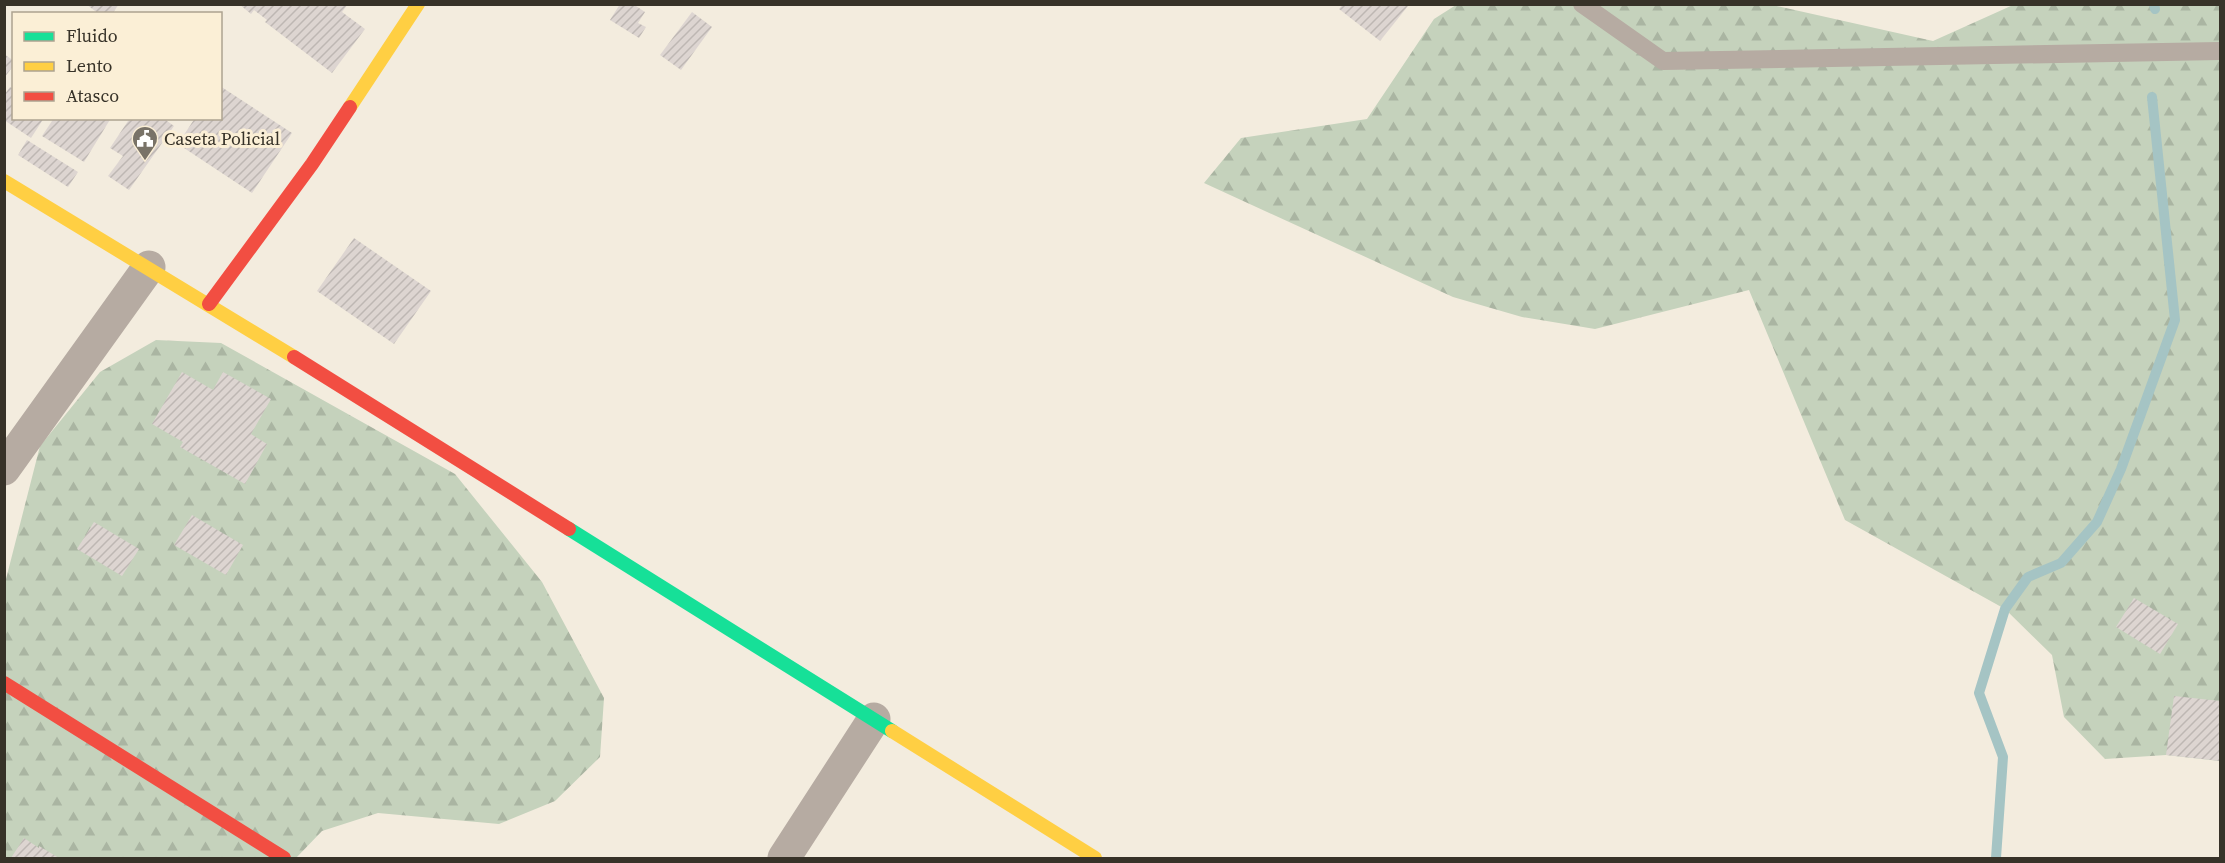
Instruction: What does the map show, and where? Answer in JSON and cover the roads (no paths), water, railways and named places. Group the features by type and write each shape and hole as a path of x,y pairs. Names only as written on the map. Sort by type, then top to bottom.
{"street":[{"path":"209,304 312,164 418,4"},
{"path":"4,181 209,304 1095,858"},
{"path":"4,469 149,267"},
{"path":"4,683 284,858"},
{"path":"784,858 874,718"}],"lane":[{"path":"1582,4 1663,61 2220,51"}],"waterway":[{"path":"2154,4 2155,9"},
{"path":"1996,858 2003,757 1979,693 2005,609 2028,577 2061,563 2097,522 2121,469 2175,320 2152,97"}],"place":[{"name":"Caseta Policial","path":"145,162"}]}
